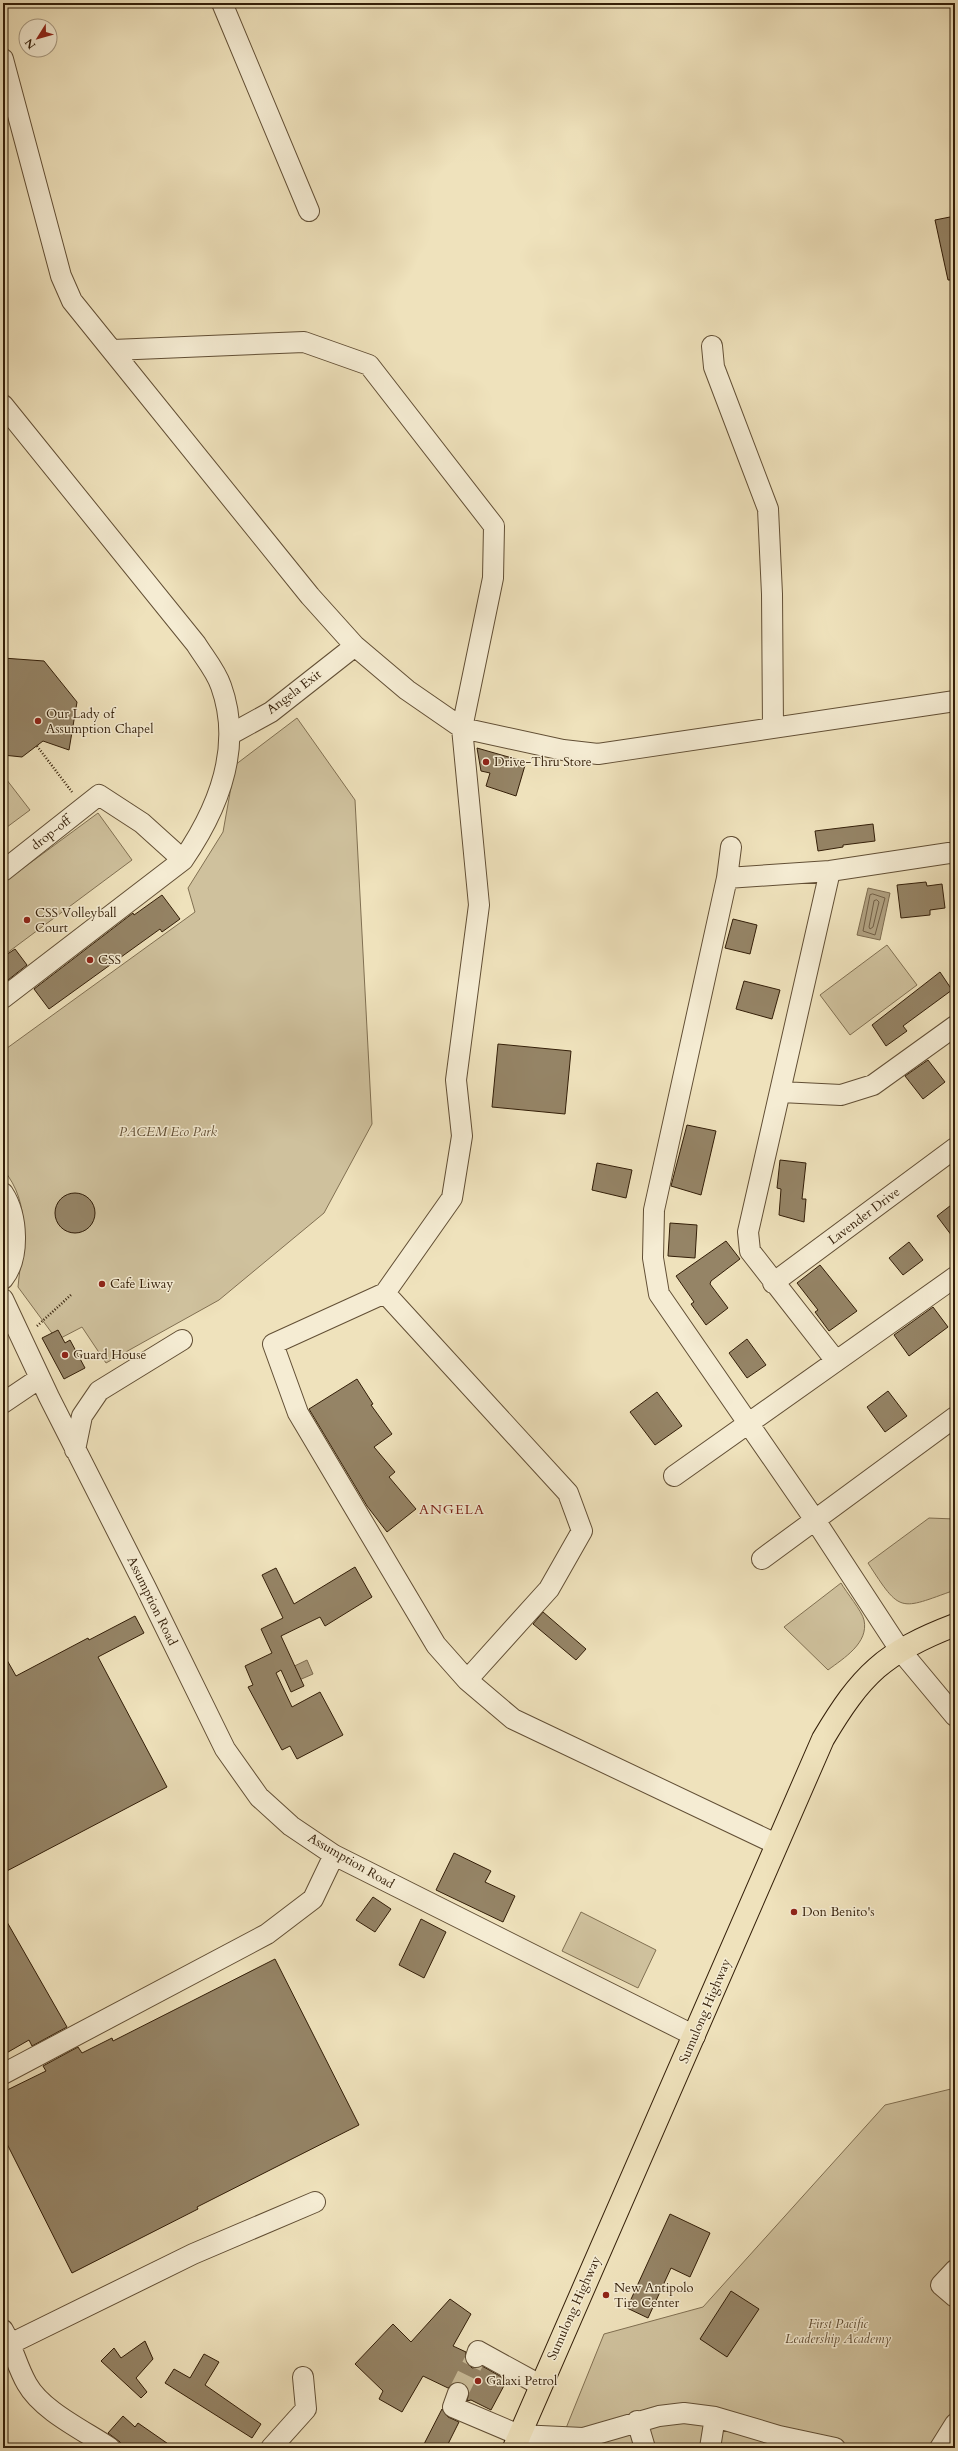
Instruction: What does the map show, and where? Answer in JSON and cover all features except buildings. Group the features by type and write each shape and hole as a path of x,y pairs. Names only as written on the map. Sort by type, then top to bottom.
{"main road":[{"name":"Sumulong Highway","path":"516,2442 823,1739 847,1700 873,1670 900,1650 927,1636 955,1625"}],"street":[{"path":"222,3 308,211"},
{"path":"3,59 61,276 72,301 310,596 355,646 407,690 462,728 563,750 598,754 955,702"},
{"path":"113,350 304,342 369,365 494,526 493,578 462,728 479,905 456,1080 462,1136 452,1198 386,1293 273,1344 298,1413 436,1645 468,1680 513,1720 776,1844"},
{"path":"712,346 714,367 768,509 772,594 773,728"},
{"path":"3,998 183,860 203,831 221,786 231,734 221,685 196,644 4,409"},
{"name":"Angela Exit","path":"231,734 271,712 355,646"},
{"name":"drop-off","path":"3,871 99,795 142,823 183,860"},
{"path":"731,847 726,878 654,1210 653,1258 659,1294 815,1520 900,1650 955,1716"},
{"path":"726,878 830,871 949,853 955,854"},
{"path":"830,871 748,1232 750,1251 773,1283 836,1361"},
{"path":"781,1092 841,1094 872,1085 955,1026"},
{"name":"Lavender Drive","path":"773,1283 955,1148"},
{"path":"3,1193 7,1199 15,1230 13,1262 3,1279"},
{"path":"674,1476 955,1277"},
{"path":"386,1293 568,1493 582,1531 549,1589 468,1680"},
{"name":"Assumption Road","path":"3,1299 75,1450 146,1588 225,1750 260,1797 291,1826 334,1854 694,2036"},
{"path":"75,1450 82,1416 99,1391 182,1340"},
{"path":"3,1403 40,1378"},
{"path":"762,1559 955,1417"},
{"path":"3,2074 267,1934 313,1899 334,1854"},
{"path":"110,2448 50,2409 35,2396 27,2384 6,2337 315,2202"},
{"path":"955,2270 942,2285 955,2297"},
{"path":"476,2357 478,2351 540,2385"},
{"path":"271,2448 306,2409 304,2377"},
{"path":"458,2393 453,2407 516,2442 583,2438 659,2416 684,2413 715,2417 779,2442 835,2448"},
{"path":"710,2448 715,2417"},
{"path":"637,2422 644,2448"},
{"path":"940,2448 955,2424"}],"path":[{"path":"37,746 84,808"},
{"path":"22,1340 72,1294"}],"green space":[{"name":"PACEM Eco Park","path":"297,718 355,800 372,1124 324,1213 219,1300 106,1363 82,1327 57,1340 18,1287 23,1241 23,1226 19,1197 3,1169 3,1051 195,912 188,888 223,832 235,765"},
{"path":"3,775 30,810 3,830"},
{"name":"CSS Volleyball Court","path":"98,813 132,860 3,956 3,883"},
{"path":"887,945 917,985 850,1035 820,995"},
{"path":"929,1518 955,1519 955,1590 912,1604 903,1603 895,1599 888,1592 868,1563"},
{"path":"841,1583 863,1616 865,1628 863,1636 854,1649 828,1670 784,1627"},
{"path":"581,1912 656,1950 638,1988 562,1951"},
{"name":"First Pacific Leadership Academy","path":"955,2088 955,2448 558,2448 604,2334 703,2307 885,2105"}],"water":[{"path":"868,888 890,893 880,940 857,935"},
{"path":"307,1660 313,1674 290,1684 284,1671"}],"tunnel":[{"path":"458,2393 476,2357"}],"place":[{"name":"Our Lady of Assumption Chapel","path":"38,721"},
{"name":"Drive-Thru Store","path":"486,762"},
{"name":"CSS Volleyball Court","path":"27,920"},
{"name":"CSS","path":"90,960"},
{"name":"Cafe Liway","path":"102,1284"},
{"name":"Guard House","path":"65,1355"},
{"name":"Don Benito's","path":"794,1912"},
{"name":"New Antipolo Tire Center","path":"606,2295"},
{"name":"Galaxi Petrol","path":"478,2381"}],"district":[{"name":"ANGELA","path":"452,1509"}]}
